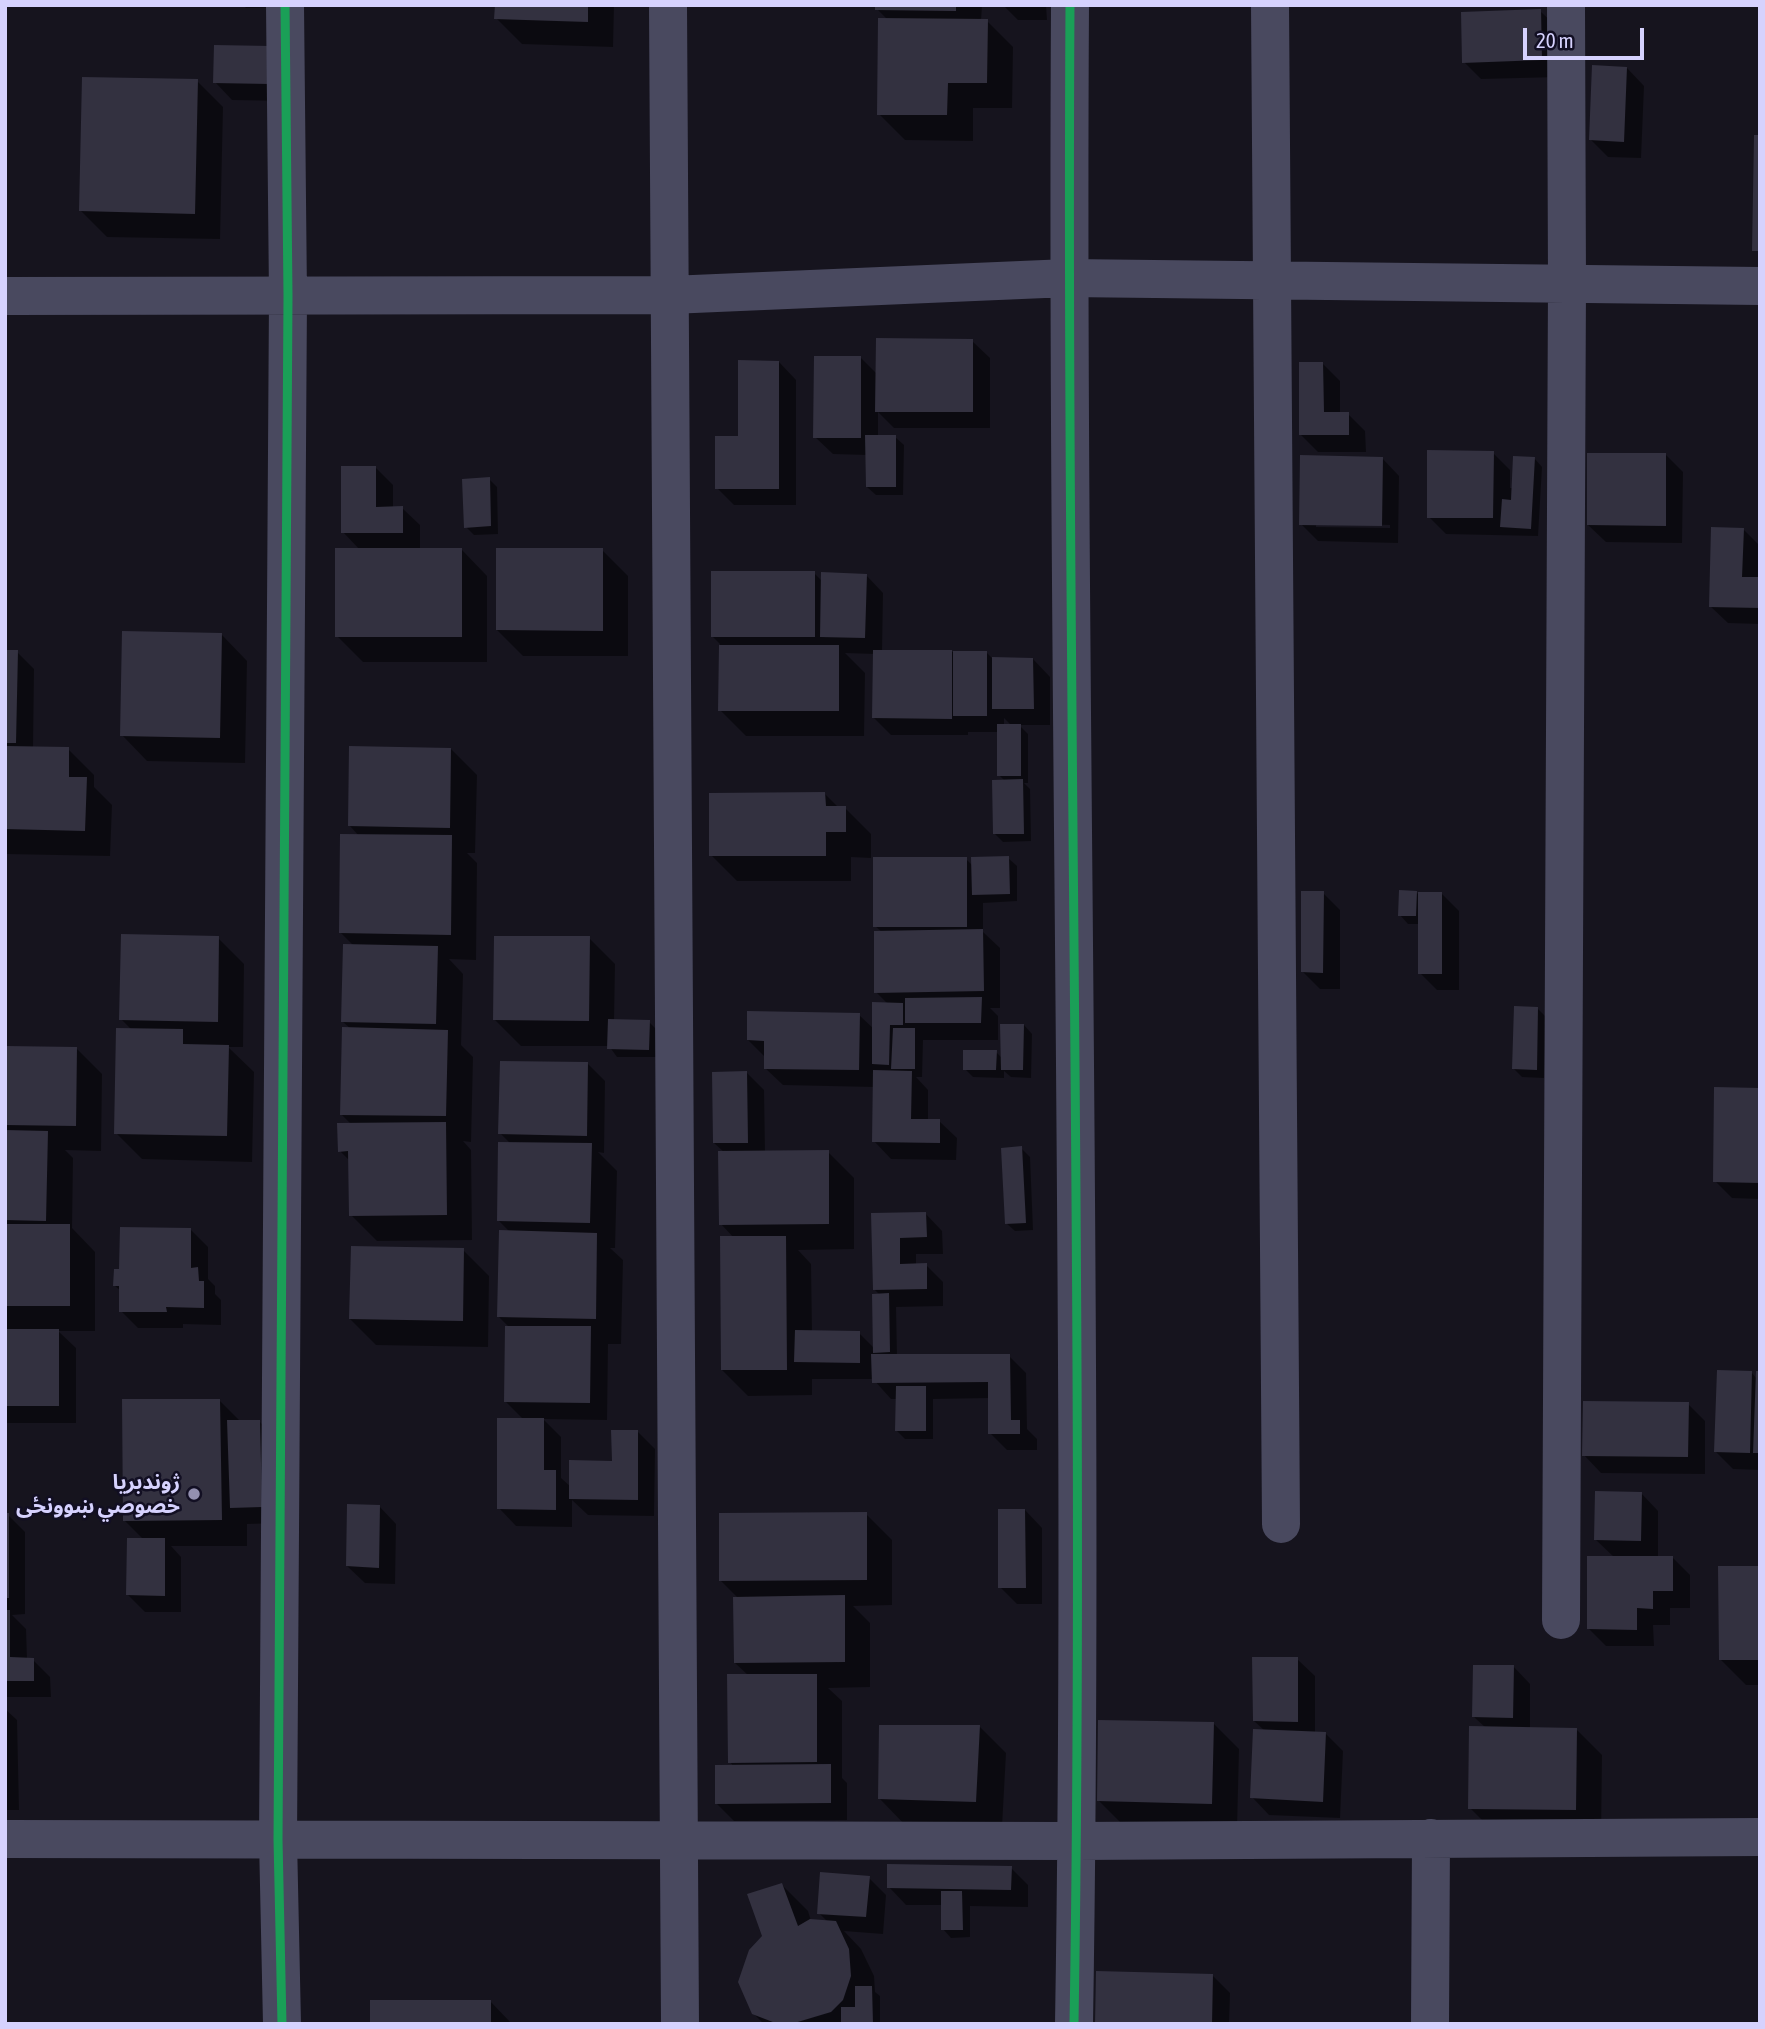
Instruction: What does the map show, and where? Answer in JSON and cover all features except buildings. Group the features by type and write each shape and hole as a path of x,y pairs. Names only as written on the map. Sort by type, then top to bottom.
{"street":[{"path":"282,2024 278,1839 288,296 285,5"},
{"path":"668,5 680,2024"},
{"path":"1070,5 1068,278 1077,1841 1074,2024"},
{"path":"1270,5 1281,1524"},
{"path":"1561,1620 1566,5"},
{"path":"5,296 670,295 1068,278 1760,286"},
{"path":"5,1839 1077,1841 1760,1837"},
{"path":"1430,2024 1431,1838"}],"cycle path":[{"path":"282,2024 278,1839 288,296 285,5"},
{"path":"1070,5 1070,510 1077,1267 1074,2024"}],"place":[{"name":"ژوندبریا خصوصي ښوونځی","path":"194,1494"}]}
